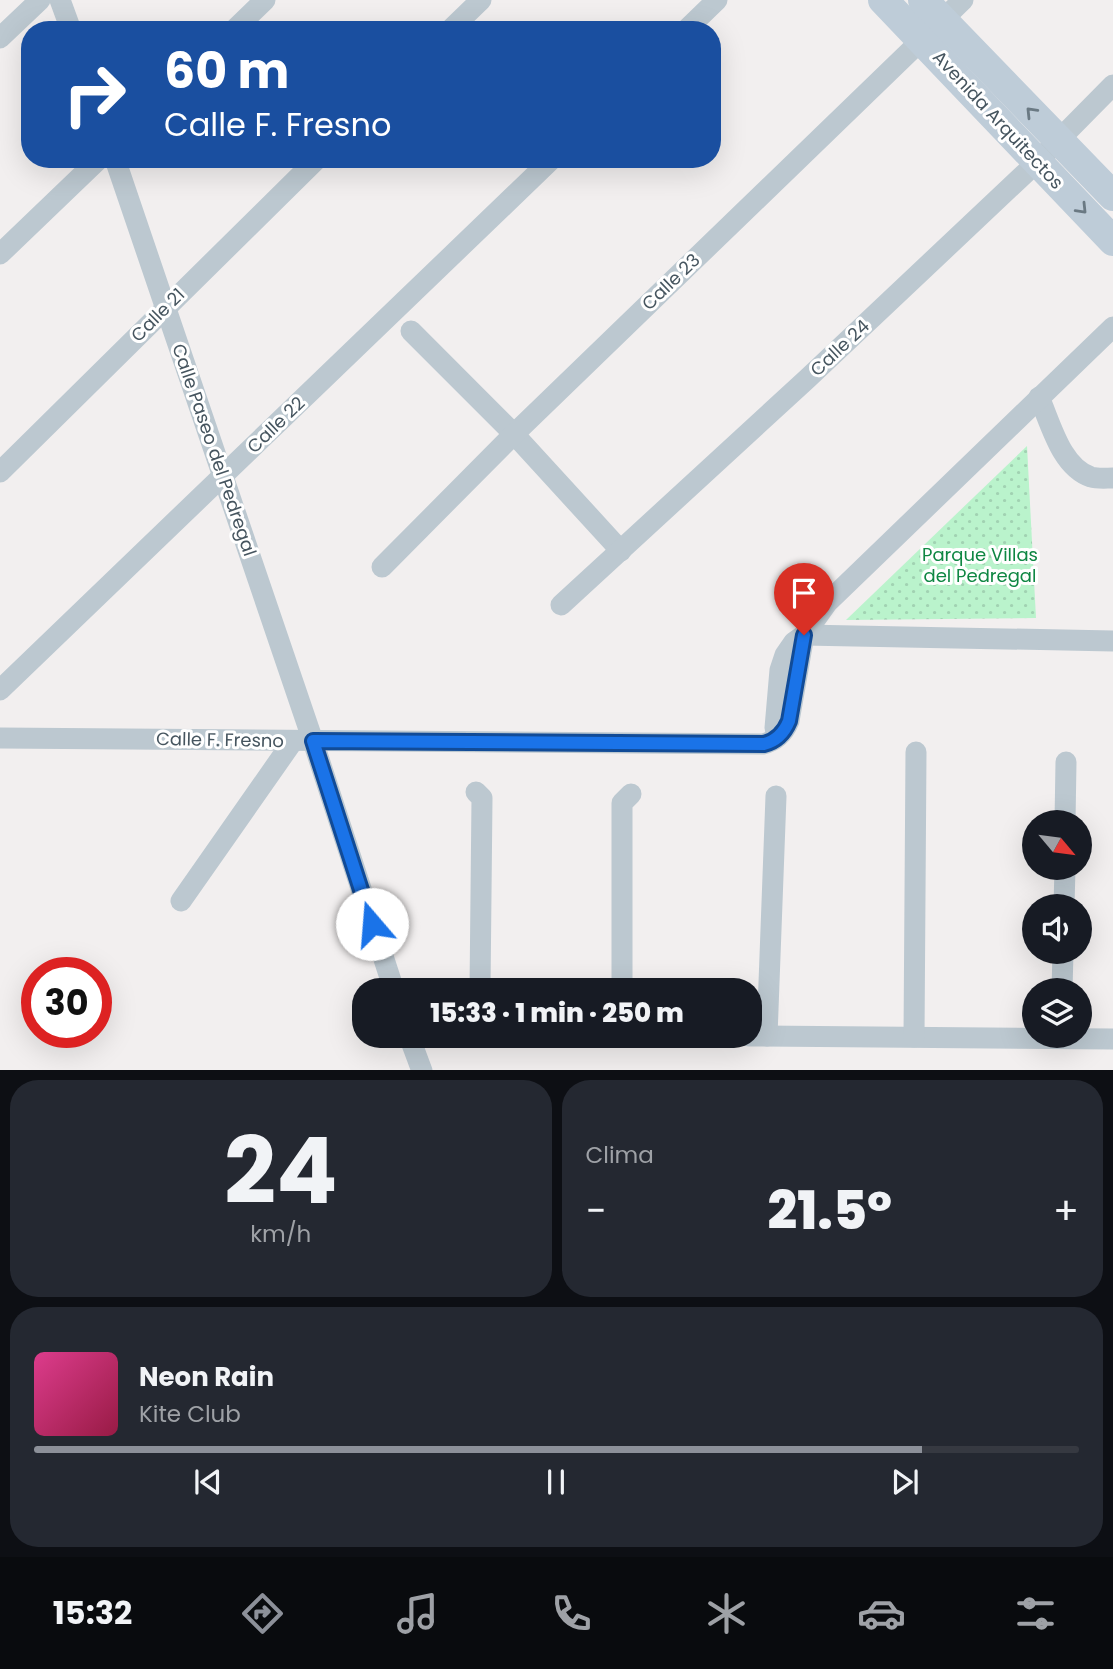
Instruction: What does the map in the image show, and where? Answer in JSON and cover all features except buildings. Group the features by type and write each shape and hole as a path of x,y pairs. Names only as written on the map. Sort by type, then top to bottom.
{"street":[{"path":"0,38 40,0"},
{"path":"60,0 68,21"},
{"path":"243,21 265,0"},
{"path":"459,21 481,0"},
{"path":"695,21 716,0"},
{"name":"Avenida Arquitectos","path":"883,0 938,15 1113,196"},
{"name":"Avenida Arquitectos","path":"938,15 1037,162 1113,241"},
{"name":"Calle 23","path":"382,567 938,15"},
{"name":"Calle 24","path":"561,606 1037,162 1113,85"},
{"path":"0,254 90,168"},
{"name":"Calle Paseo del Pedregal","path":"118,168 222,477 303,741 390,978"},
{"name":"Calle 21","path":"0,472 308,168"},
{"name":"Calle 22","path":"0,690 543,168"},
{"path":"804,635 827,603 1113,327"},
{"path":"411,331 514,434 621,551"},
{"path":"1039,397 1065,458 1078,471 1094,478 1113,478"},
{"path":"804,635 1113,641"},
{"name":"Calle F. Fresno","path":"0,738 758,745 774,740 782,734 789,721 804,635"},
{"path":"181,901 303,741"},
{"path":"914,1037 916,752"},
{"path":"1065,810 1066,762"},
{"path":"476,792 482,798 480,978"},
{"path":"622,978 622,803 631,794"},
{"path":"762,983 776,796"},
{"path":"762,1036 1022,1037"},
{"path":"1092,1038 1113,1038"},
{"path":"414,1048 422,1070"}],"green space":[{"name":"Parque Villas del Pedregal","path":"1027,446 1036,618 846,620"}],"route":[{"path":"372,924 313,741 764,744 774,740 787,727 804,635"}]}
